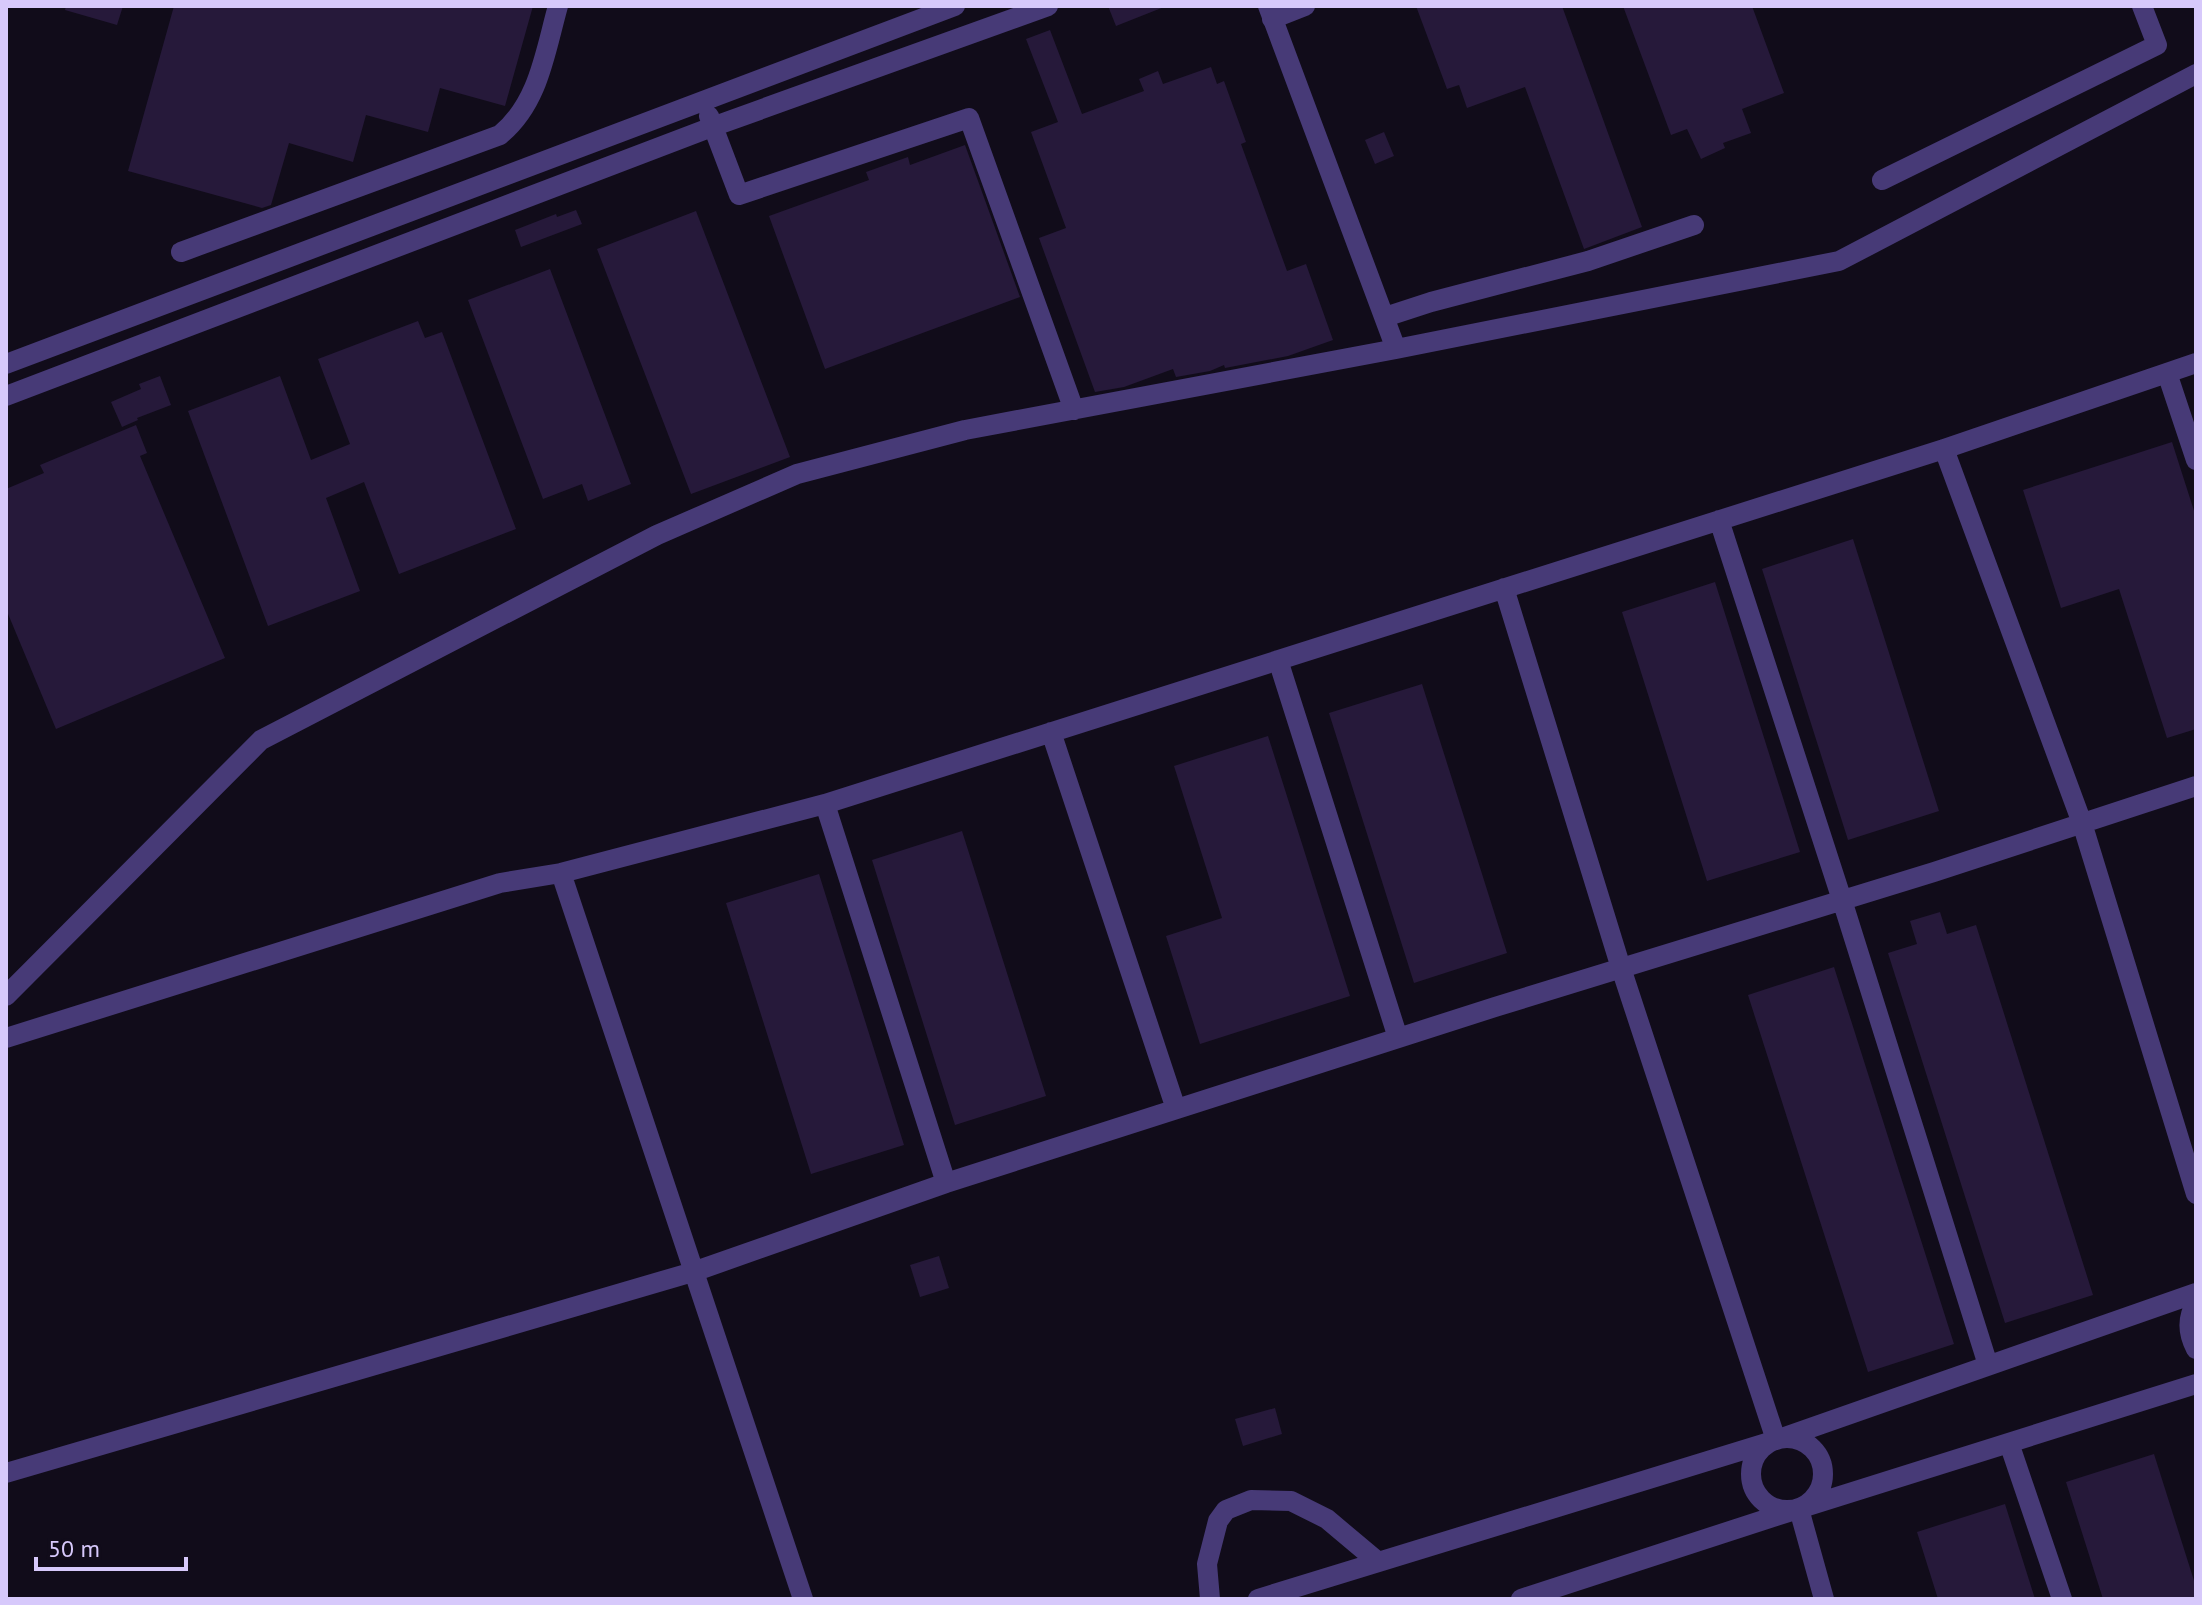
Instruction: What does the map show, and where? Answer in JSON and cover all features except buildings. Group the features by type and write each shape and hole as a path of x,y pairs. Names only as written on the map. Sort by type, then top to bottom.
{"street":[{"path":"181,252 500,135 518,117 534,93 558,6"},
{"path":"6,364 955,6"},
{"path":"6,396 712,127 1048,6"},
{"path":"1305,6 1270,12 1396,349"},
{"path":"1882,180 2157,45 2142,6"},
{"path":"6,996 261,740 657,535 797,474 965,430 1839,261 2196,74"},
{"path":"704,100 739,195 969,118 1074,410"},
{"path":"1385,317 1588,261 1694,225"},
{"path":"6,1038 500,883 561,873 825,804 1944,449 2196,363"},
{"path":"2167,373 2196,460"},
{"path":"1944,449 2082,823 2196,1194"},
{"path":"1719,520 1988,1365"},
{"path":"1504,588 1621,968 1776,1440"},
{"path":"1278,660 1398,1038"},
{"path":"1051,732 1176,1109"},
{"path":"6,1473 693,1272 946,1183 2196,786"},
{"path":"825,804 946,1183"},
{"path":"561,873 803,1599"},
{"path":"1258,1599 1776,1440 2196,1293"},
{"path":"2196,1303 2189,1320 2196,1349"},
{"path":"1521,1599 2196,1384"},
{"path":"1787,1438 1808,1445 1821,1463 1821,1485 1816,1495 1799,1509 1776,1509 1766,1504 1752,1486 1750,1475 1757,1453 1776,1440 1787,1438"},
{"path":"2009,1443 2062,1599"},
{"path":"1210,1599 1207,1564 1218,1521 1226,1510 1251,1500 1291,1501 1327,1519 1377,1561"},
{"path":"1799,1509 1824,1599"}]}
